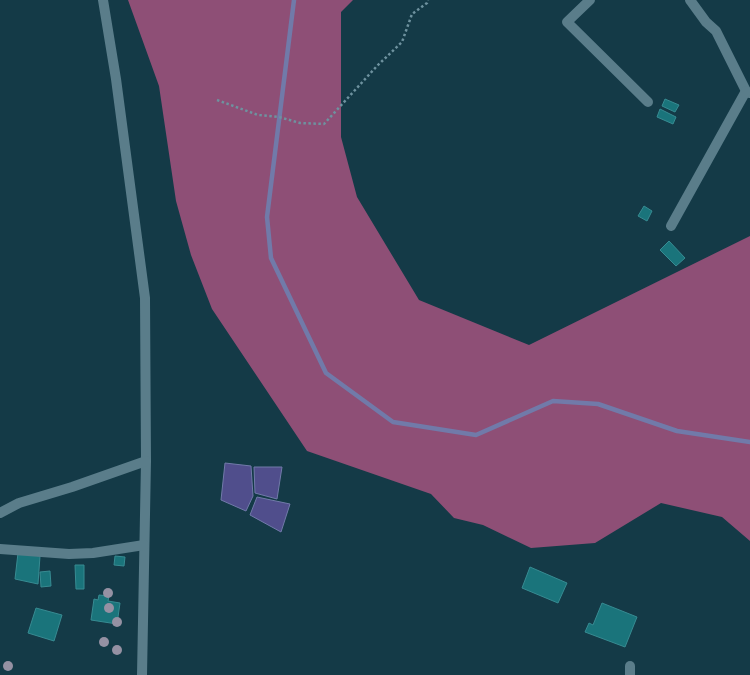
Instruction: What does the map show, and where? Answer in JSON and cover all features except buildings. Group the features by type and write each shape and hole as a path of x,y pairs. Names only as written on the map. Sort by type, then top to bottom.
{"street":[{"path":"103,0 116,79 145,298 146,461 142,675"},
{"path":"590,0 567,22 648,102"},
{"path":"671,226 748,92 716,31 706,22 690,0"},
{"path":"0,512 19,503 146,461"},
{"path":"0,549 69,554 93,553 144,545"}],"path":[{"path":"217,100 258,115 279,117 300,123 324,124 376,66 402,42 412,14 427,3 428,0"}],"shaded area":[{"path":"128,0 353,0 341,12 341,137 357,197 419,300 529,345 750,236 750,541 722,517 661,503 595,543 531,548 483,525 454,518 431,494 307,451 212,309 191,255 176,201 159,86"},
{"path":"225,463 251,466 253,496 246,511 221,500"},
{"path":"254,467 282,467 277,499 255,493"},
{"path":"257,497 290,504 281,532 250,515"}],"waterway":[{"path":"294,0 267,217 271,258 326,373 393,422 476,435 553,401 598,404 677,431 750,442"}]}
